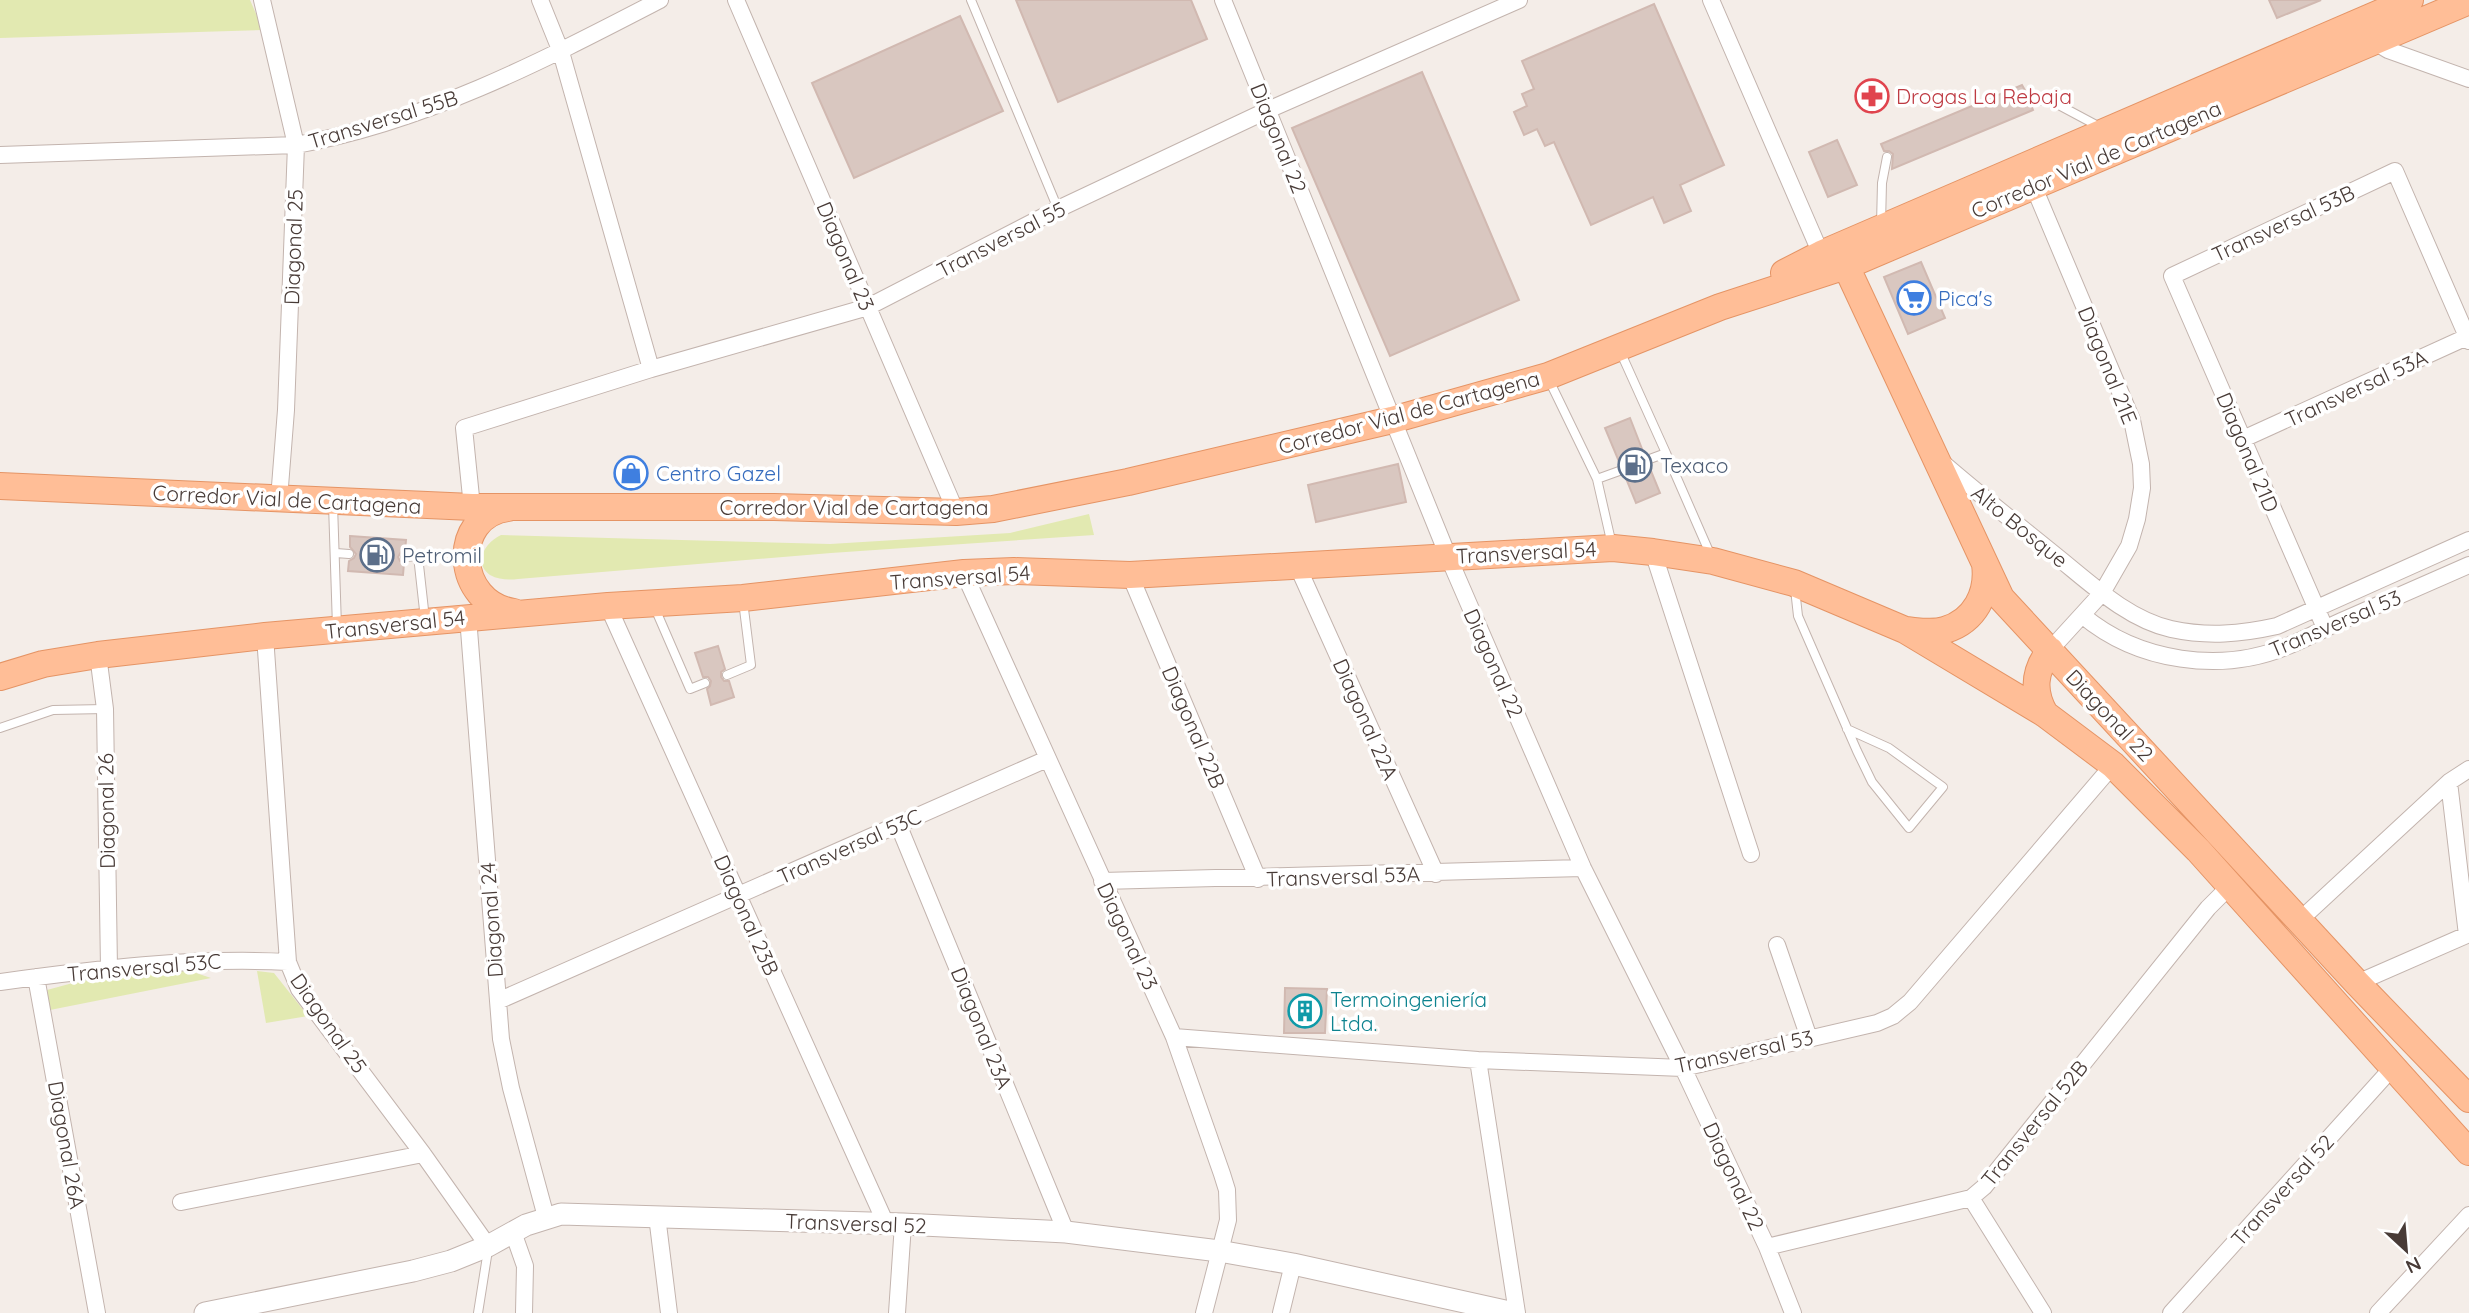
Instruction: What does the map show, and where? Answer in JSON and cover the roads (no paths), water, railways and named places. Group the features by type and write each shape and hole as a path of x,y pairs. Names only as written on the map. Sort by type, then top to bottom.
{"main road":[{"name":"Corredor Vial de Cartagena","path":"1720,307 1821,254 2410,0"},
{"name":"Corredor Vial de Cartagena","path":"0,486 472,507 774,507 956,512 993,509 1128,482 1392,420 1548,376 1720,307 1846,266 2469,1"},
{"name":"Diagonal 22","path":"1846,266 2001,598 2301,919 2357,983 2469,1099"},
{"path":"520,507 501,509 488,516 476,528 468,543 466,559 472,583 488,602 504,610 522,613"},
{"name":"Transversal 54","path":"2,675 43,664 98,655 265,636 468,617 743,598 964,573 1014,570 1130,575 1613,548 1713,561 1794,583 1905,631"},
{"path":"1905,631 1943,631 1960,623 1974,611 1983,595 1987,577 1984,559"},
{"name":"Diagonal 22","path":"1905,631 2045,714 2113,765 2230,886 2469,1152"},
{"path":"2045,714 2038,702 2036,674 2050,650"}],"street":[{"name":"Diagonal 25","path":"262,0 296,145 286,410 279,499"},
{"path":"540,0 561,52 651,369"},
{"name":"Transversal 55B","path":"0,155 296,145 337,138 440,106 561,52 660,0"},
{"name":"Diagonal 23","path":"736,0 956,512"},
{"name":"Diagonal 22","path":"1223,0 1448,556 1583,868 1683,1068 1767,1247 1793,1313"},
{"name":"Transversal 55","path":"472,507 464,428 651,369 868,307 1058,209 1268,110 1519,0"},
{"path":"1710,0 1821,254"},
{"path":"2372,41 2388,50 2469,79"},
{"name":"Transversal 53B","path":"2172,276 2395,172 2468,338"},
{"name":"Diagonal 21E","path":"2033,185 2132,420 2141,464 2137,519 2129,546 2102,593 2050,650"},
{"name":"Diagonal 21D","path":"2172,276 2325,628"},
{"name":"Transversal 53A","path":"2243,439 2468,338"},
{"name":"Alto Bosque","path":"1938,459 2102,593"},
{"name":"Transversal 53","path":"2102,593 2138,616 2170,629 2216,635 2245,633 2277,626 2469,540"},
{"path":"1653,552 1751,854"},
{"name":"Diagonal 22A","path":"1297,565 1436,874"},
{"name":"Transversal 53","path":"2082,615 2111,636 2159,655 2197,661 2255,656 2288,646 2469,565"},
{"name":"Diagonal 23","path":"964,573 1174,1037 1227,1190 1227,1220 1204,1313"},
{"name":"Diagonal 22B","path":"1130,575 1258,878"},
{"name":"Diagonal 23B","path":"608,606 738,895 895,1224 897,1313"},
{"name":"Diagonal 24","path":"468,617 501,1039 511,1088 546,1217"},
{"name":"Diagonal 25","path":"265,636 288,962 299,989 423,1154 488,1246"},
{"name":"Diagonal 26","path":"98,655 105,709 109,968"},
{"name":"Transversal 53C","path":"498,1000 1046,759"},
{"name":"Transversal 53","path":"1174,1037 1478,1060 1683,1068 1877,1023 1893,1016 1910,1002 2113,765"},
{"path":"2301,919 2449,782 2469,769"},
{"path":"2357,983 2468,934 2449,782"},
{"name":"Diagonal 23A","path":"898,824 1066,1232"},
{"name":"Transversal 53A","path":"1102,881 1583,868"},
{"name":"Transversal 52B","path":"1767,1247 1972,1198 1984,1187 2208,908 2230,886"},
{"path":"1777,945 1809,1038"},
{"name":"Transversal 53C","path":"0,982 109,968 246,960 288,962"},
{"name":"Diagonal 26A","path":"36,977 97,1313"},
{"path":"1478,1060 1516,1313"},
{"name":"Transversal 52","path":"2171,1313 2393,1067"},
{"path":"181,1202 423,1154"},
{"path":"1972,1198 2043,1313"},
{"name":"Transversal 52","path":"205,1313 451,1261 546,1217 561,1214 1066,1232 1219,1251 1293,1264 1516,1313"},
{"path":"2378,1313 2469,1215"},
{"path":"657,1216 669,1313"},
{"path":"513,1232 525,1266 524,1313"},
{"path":"1281,1313 1293,1264"}],"lane":[{"path":"971,0 1058,209"},
{"path":"2028,98 2055,103 2107,130"},
{"path":"1881,228 1882,183 1887,157"},
{"path":"1619,349 1713,561"},
{"path":"1548,376 1597,479 1613,548"},
{"path":"1647,460 1666,453"},
{"path":"1597,479 1622,470"},
{"path":"333,501 337,630"},
{"path":"336,553 349,554"},
{"path":"405,557 418,556 425,622"},
{"path":"1794,583 1798,616 1847,729 1872,782 1909,828 1943,787 1889,748 1847,729"},
{"path":"727,675 751,665 743,598"},
{"path":"653,603 691,689 705,683"},
{"path":"0,727 53,710 105,709"},
{"path":"478,1313 488,1246"}],"place":[{"name":"Drogas La Rebaja","path":"1872,96"},
{"name":"Pica's","path":"1914,298"},
{"name":"Texaco","path":"1635,465"},
{"name":"Centro Gazel","path":"631,473"},
{"name":"Petromil","path":"377,555"},
{"name":"Termoingeniería Ltda.","path":"1305,1011"}]}
